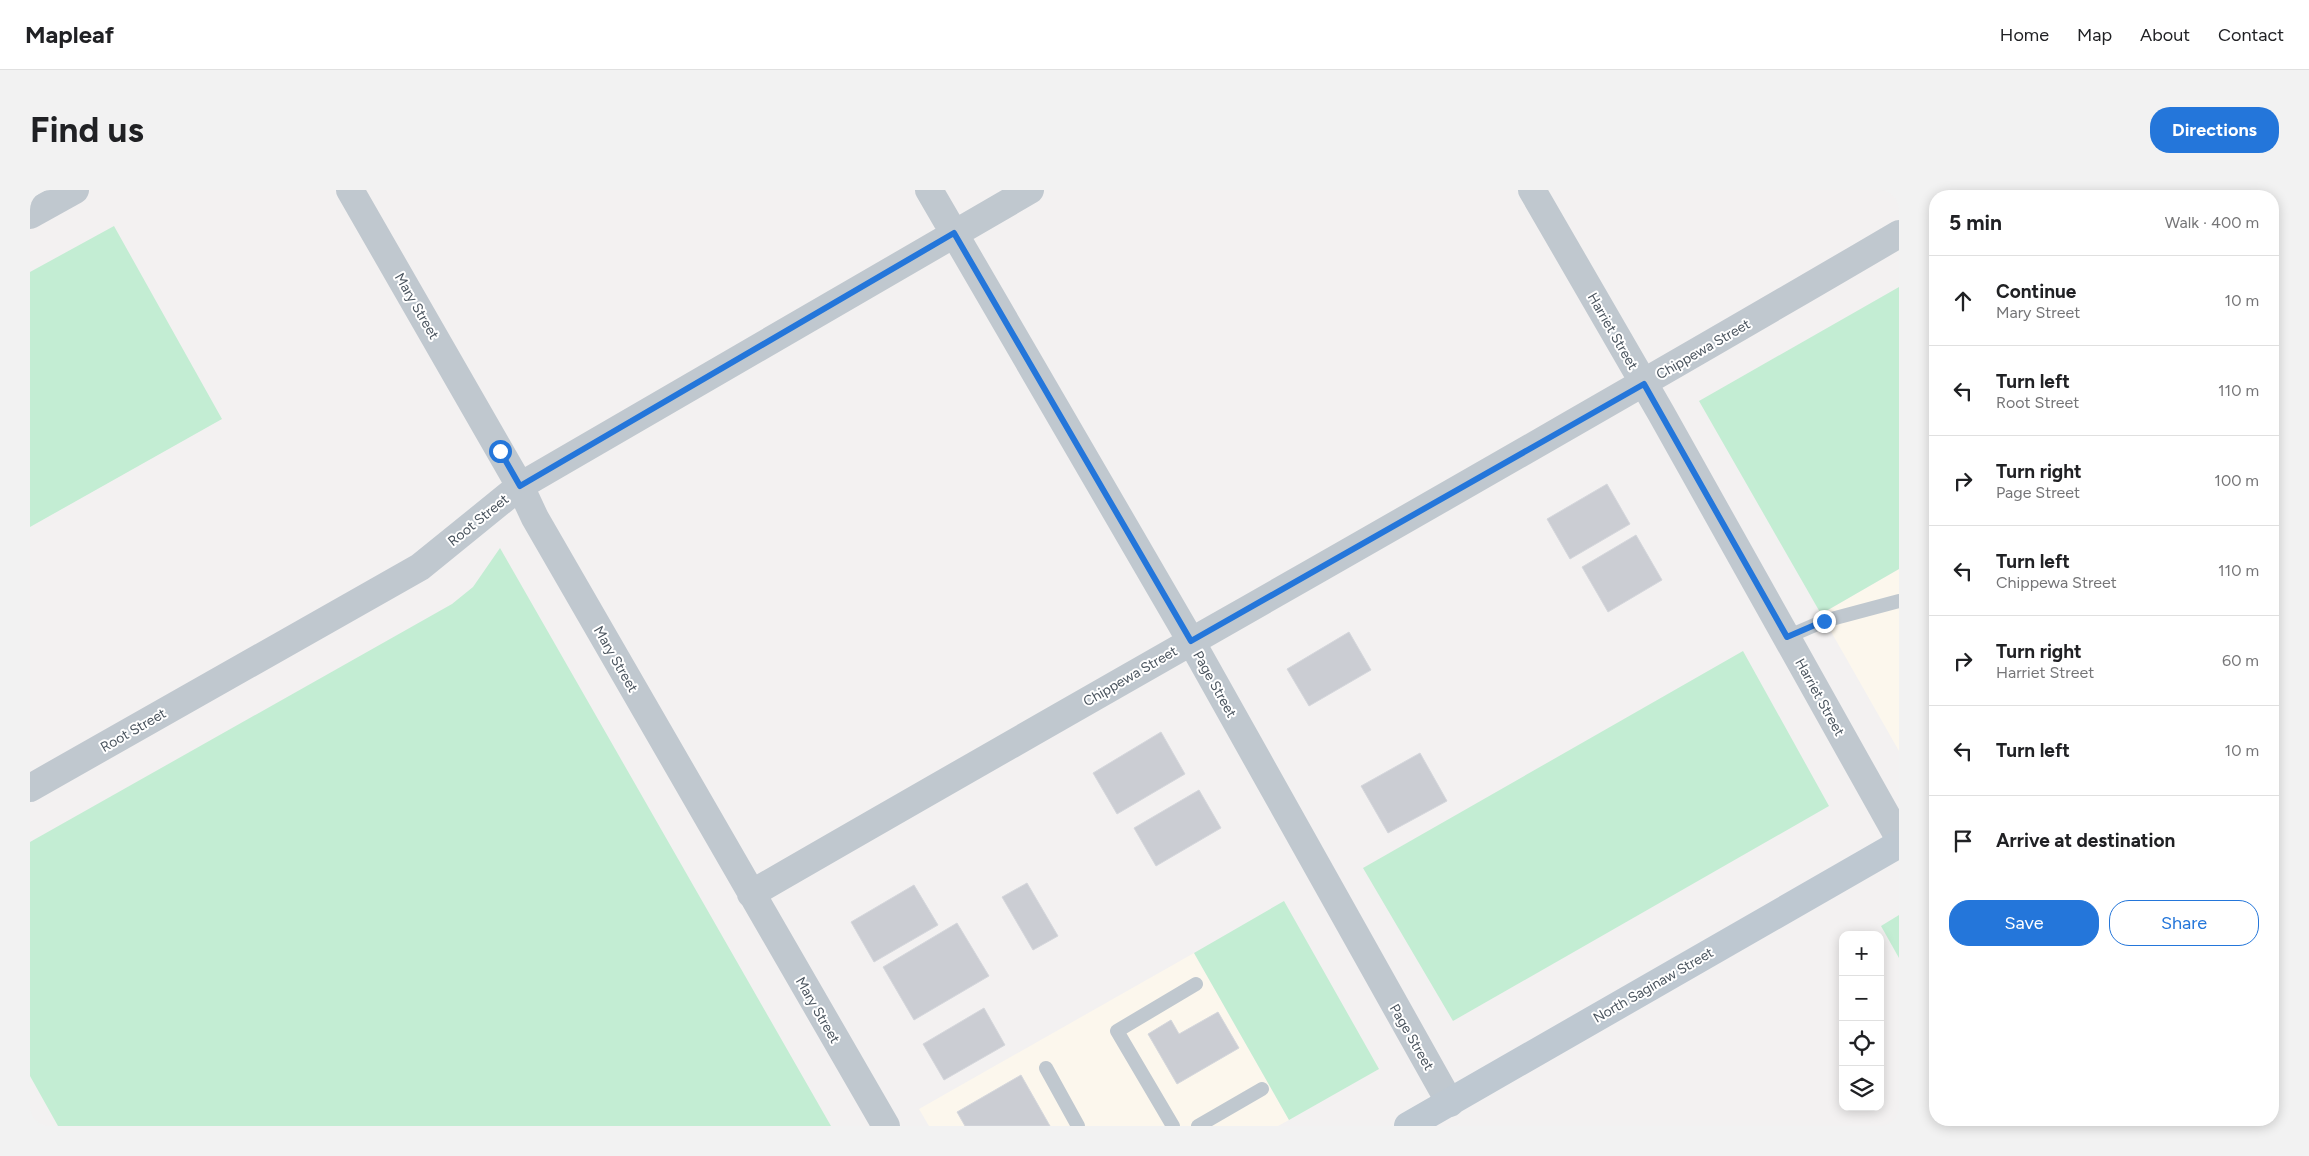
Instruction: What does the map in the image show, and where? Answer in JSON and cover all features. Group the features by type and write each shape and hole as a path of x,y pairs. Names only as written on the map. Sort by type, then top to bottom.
{"main road":[{"name":"North Saginaw Street","path":"1408,1126 1899,844"}],"street":[{"path":"30,215 76,190"},
{"name":"Mary Street","path":"350,190 520,486 535,518 886,1126"},
{"name":"Page Street","path":"929,190 1191,641 1450,1102"},
{"name":"Root Street","path":"30,788 420,567 520,486 1030,190"},
{"name":"Harriet Street","path":"1532,190 1644,384 1899,838"},
{"name":"Chippewa Street","path":"752,894 1191,641 1644,384 1899,234"}],"lane":[{"path":"1787,637 1824,621 1899,601"},
{"path":"1173,1126 1117,1031 1196,984"},
{"path":"1046,1068 1078,1126"},
{"path":"1198,1126 1262,1089"}],"shaded area":[{"path":"1899,569 1899,751 1821,614"},
{"path":"1194,953 1289,1120 1278,1126 929,1126 919,1109"}],"green space":[{"path":"114,226 222,419 30,527 30,272"},
{"path":"1899,287 1899,569 1821,614 1699,401"},
{"path":"500,548 831,1126 58,1126 30,1076 30,842 452,604 473,587"},
{"path":"1743,651 1829,806 1453,1021 1363,868"},
{"path":"1284,901 1379,1069 1289,1120 1194,953"},
{"path":"1899,915 1899,958 1884,931 1881,926"}],"building":[{"path":"1607,484 1630,524 1570,559 1547,519"},
{"path":"1636,535 1662,580 1608,612 1582,567"},
{"path":"1349,632 1371,670 1309,706 1287,669"},
{"path":"1161,732 1185,774 1117,814 1093,773"},
{"path":"1420,753 1447,801 1388,833 1361,786"},
{"path":"1199,790 1221,828 1156,866 1134,828"},
{"path":"1027,883 1058,936 1033,950 1002,897"},
{"path":"914,885 938,925 874,962 851,922"},
{"path":"957,923 989,976 914,1020 883,967"},
{"path":"984,1008 1005,1045 944,1080 923,1044"},
{"path":"1218,1012 1239,1048 1177,1084 1148,1034 1171,1020 1179,1034"},
{"path":"1021,1075 1050,1126 965,1126 957,1112"}],"route":[{"path":"500,451 520,486 954,233 1191,641 1644,384 1787,637 1824,621"}]}
